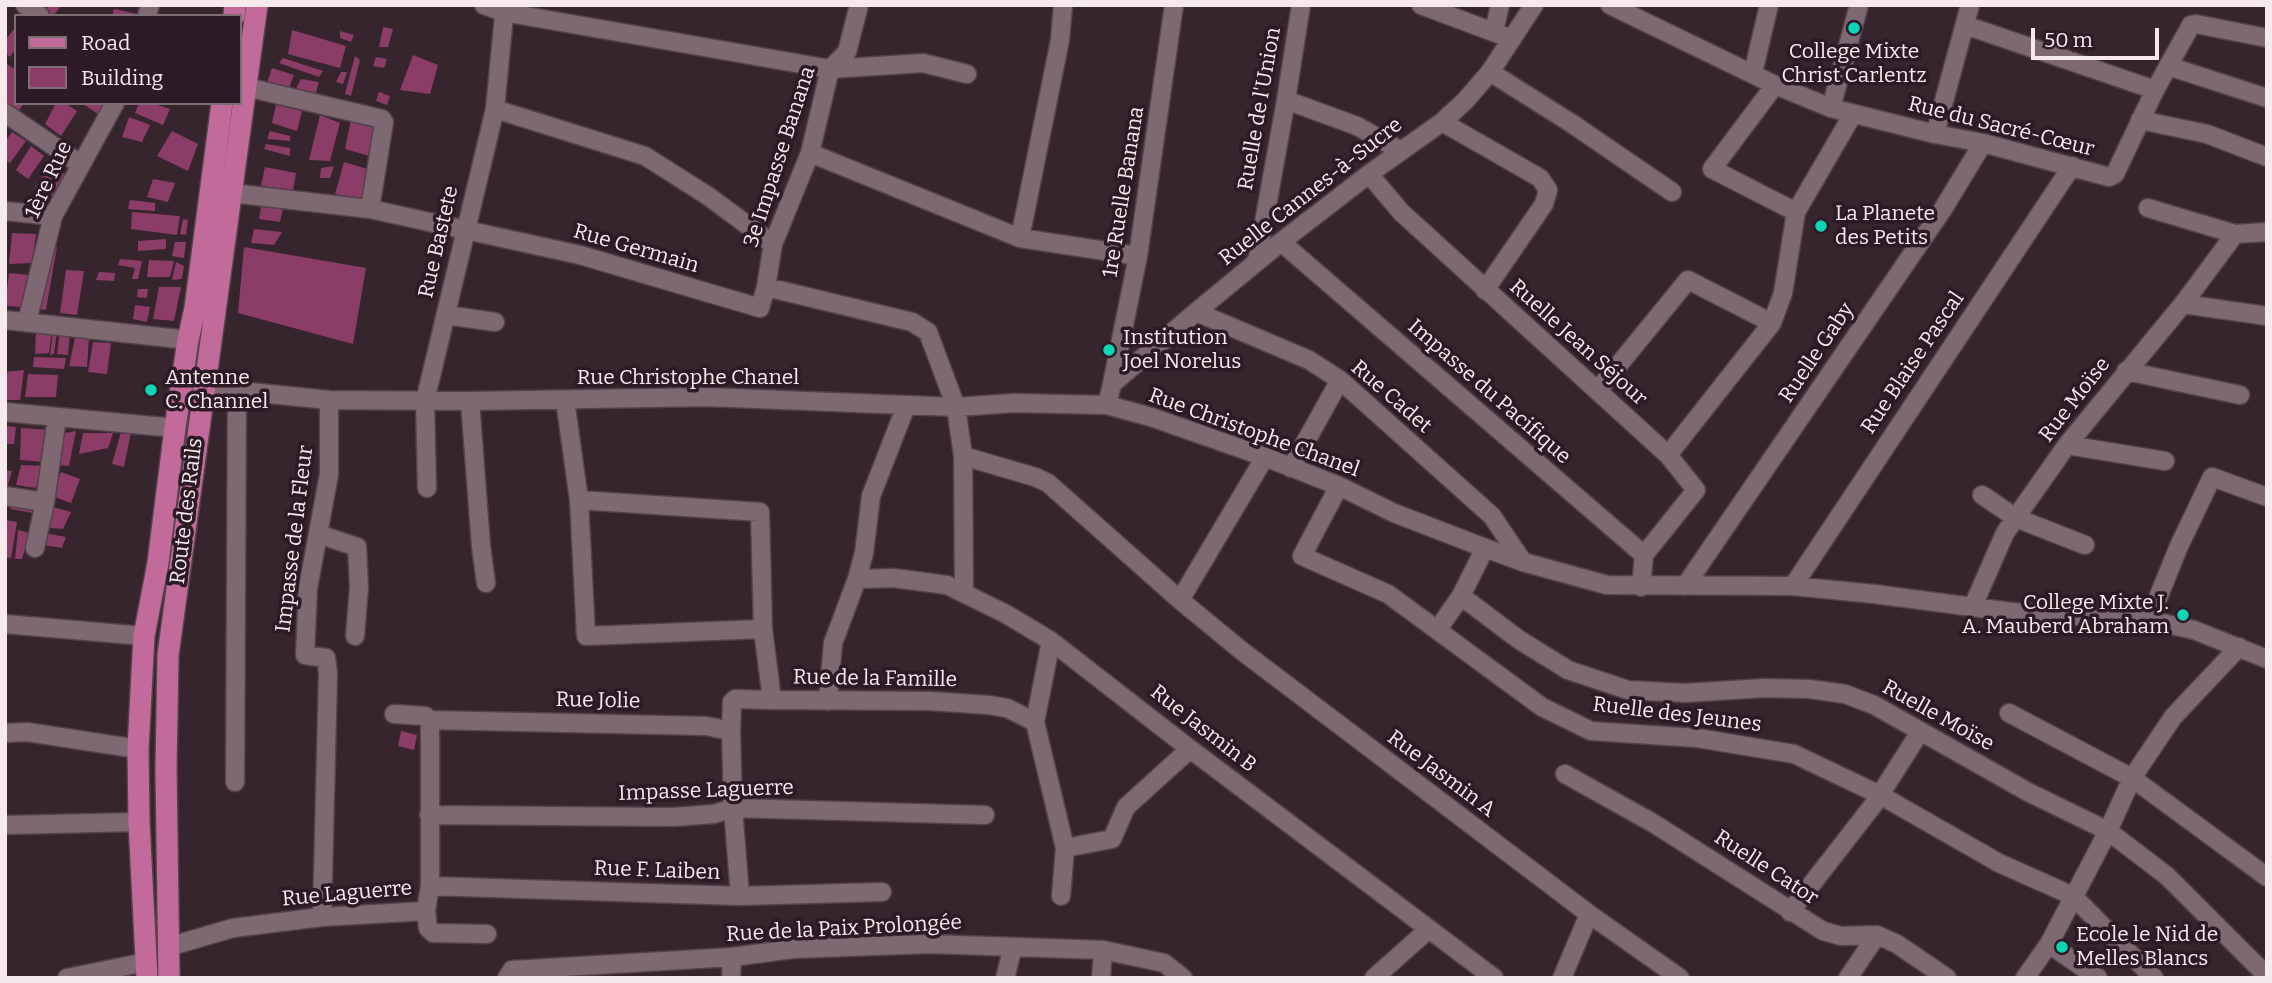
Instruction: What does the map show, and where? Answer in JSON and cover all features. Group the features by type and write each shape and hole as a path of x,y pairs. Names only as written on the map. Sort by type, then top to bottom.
{"main road":[{"name":"Route des Rails","path":"169,978 166,769 168,655 192,386 231,193 257,5"},
{"name":"Route des Rails","path":"146,970 138,749 144,636 158,563 175,428 192,386 188,340 195,308 222,105"}],"street":[{"path":"484,5 830,69 923,63 967,74"},
{"name":"3e Impasse Banana","path":"766,287 773,244 810,153 830,69 847,52 859,5"},
{"path":"1020,238 1060,40 1063,5"},
{"name":"1re Ruelle Banana","path":"1112,384 1139,256 1174,5"},
{"name":"Ruelle de l'Union","path":"1256,261 1301,5"},
{"path":"1421,5 1512,39"},
{"path":"1494,31 1500,5"},
{"name":"Ruelle Cannes-à-Sucre","path":"1112,384 1256,261 1465,102 1490,72 1534,5"},
{"name":"Rue du Sacré-Cœur","path":"1610,5 1775,85 1831,108 1983,143 2109,177 2112,176 2140,120"},
{"path":"1753,73 1769,5"},
{"path":"1831,108 1859,5"},
{"path":"1935,134 1970,5"},
{"name":"Rue Bastete","path":"427,488 425,401 495,110 504,9"},
{"path":"2267,38 2193,24 2140,120 2207,134 2267,157"},
{"path":"1965,25 2155,90"},
{"path":"2168,66 2267,98"},
{"path":"1490,72 1672,192"},
{"path":"1775,85 1712,169 1796,212"},
{"path":"246,87 382,119 384,122 370,209"},
{"path":"1286,100 1357,127 1401,151"},
{"name":"1ère Rue","path":"27,322 53,216 114,105"},
{"path":"495,110 645,156 708,196 773,244"},
{"path":"5,113 80,164"},
{"path":"1668,455 1772,323 1783,293 1796,212 1853,114"},
{"path":"1442,122 1541,178 1548,190 1544,204 1485,290"},
{"name":"Ruelle Gaby","path":"1685,586 1943,209 1983,143"},
{"path":"810,153 1020,238 1139,256"},
{"name":"Rue Blaise Pascal","path":"1793,586 2072,166"},
{"name":"Ruelle Jean Séjour","path":"1369,174 1401,212 1668,455 1696,490 1644,555"},
{"name":"Rue Germain","path":"231,193 370,209 580,255 760,309 766,287"},
{"path":"2148,208 2235,234 2267,232"},
{"path":"5,211 53,216"},
{"name":"Rue Moïse","path":"1973,606 2005,533 2067,445 2183,304 2235,234"},
{"name":"Impasse du Pacifique","path":"1281,242 1644,555"},
{"path":"1598,390 1688,280 1772,323"},
{"path":"766,287 912,322 928,331 956,407 963,456 964,593"},
{"path":"2183,304 2267,316"},
{"name":"Rue Cadet","path":"1196,312 1309,360 1340,380 1492,516 1523,562"},
{"path":"446,315 495,322"},
{"path":"5,320 188,340"},
{"path":"2126,371 2240,396"},
{"path":"1291,468 1340,380"},
{"path":"1107,405 1112,384"},
{"name":"Rue Christophe Chanel","path":"192,386 329,400 470,401 707,397 906,406 956,407 1014,403 1107,405 1151,417 1265,457 1339,486 1394,513 1523,562 1607,585 1793,586 2011,612 2149,620 2194,630 2267,660"},
{"path":"235,782 237,392"},
{"name":"Impasse de la Fleur","path":"323,917 328,673 326,658 305,655 308,588 329,474 329,400"},
{"path":"565,400 579,500 586,636 763,629"},
{"path":"470,401 486,583"},
{"path":"828,701 833,643 864,553 871,496 906,406"},
{"path":"5,412 175,428"},
{"path":"35,548 45,502 57,417"},
{"path":"2067,445 2165,461"},
{"name":"Rue Jasmin A","path":"963,456 1048,483 1180,600 1252,659 1588,914 1680,978"},
{"path":"1180,600 1265,457"},
{"path":"2149,620 2179,546 2212,477 2267,497"},
{"name":"Ruelle des Jeunes","path":"1339,486 1302,556 1388,594 1542,707 1591,731 1697,738 1794,754 1880,795 1999,863 2073,896 2154,978"},
{"path":"1982,495 2016,518 2085,545"},
{"path":"5,496 45,502"},
{"name":"Rue de la Famille","path":"579,500 760,512 763,629 772,700 929,701 989,705 1007,708 1035,722"},
{"path":"317,534 357,547 359,587 355,636"},
{"path":"1438,629 1461,596 1485,548"},
{"path":"1641,587 1644,555"},
{"name":"Rue Jasmin B","path":"857,579 894,578 947,585 1006,614 1051,641 1494,978"},
{"name":"Ruelle Moïse","path":"1461,596 1518,639 1568,670 1628,690 1685,693 1764,688 1809,689 1845,694 1874,705 2028,792 2108,831 2167,876 2267,976"},
{"path":"5,624 144,636"},
{"path":"1051,641 1035,722 1065,848 1061,896"},
{"path":"2025,978 2049,944 2108,831 2132,778 2172,717 2239,647"},
{"path":"740,896 733,808 732,702 735,699 772,700"},
{"path":"2009,713 2132,778 2267,877"},
{"name":"Rue Jolie","path":"394,714 425,716 430,720 706,726 731,731"},
{"name":"Rue Laguerre","path":"168,947 233,928 323,917 426,911 430,886 430,720"},
{"path":"5,733 27,732 138,749"},
{"path":"1790,912 1880,795 1920,732"},
{"path":"1065,848 1112,839 1126,807 1190,749"},
{"name":"Ruelle Cator","path":"1565,775 1720,864 1823,931 1841,936 1877,935 1897,944 1947,978"},
{"name":"Impasse Laguerre","path":"429,815 674,817 715,814 733,808 985,815"},
{"path":"5,825 139,822"},
{"name":"Rue F. Laiben","path":"430,886 740,896 882,892"},
{"path":"426,911 428,928 433,933 487,934"},
{"path":"1562,978 1588,914"},
{"path":"1374,978 1429,929"},
{"path":"1848,978 1877,935"},
{"name":"Rue de la Paix Prolongée","path":"507,978 512,970 732,957 793,949 929,944 1103,950 1164,963 1183,978"},
{"path":"2049,944 2098,978"},
{"path":"1006,978 1013,947"},
{"path":"1101,978 1103,950"},
{"path":"731,978 732,957"},
{"path":"67,978 146,970"}],"building":[{"path":"49,5 62,5 55,14 43,14"},
{"path":"114,9 137,14 113,14"},
{"path":"383,27 393,29 388,47 379,47"},
{"path":"14,29 14,51 10,57 5,53 5,40"},
{"path":"292,30 346,46 340,68 288,54"},
{"path":"340,31 354,35 351,42 340,38"},
{"path":"413,55 438,65 430,94 400,90"},
{"path":"355,56 360,60 351,96 345,94"},
{"path":"376,57 387,59 384,68 373,66"},
{"path":"283,58 323,71 319,77 279,63"},
{"path":"5,63 14,69 14,105 23,105 16,115 5,108"},
{"path":"272,68 294,75 288,91 267,83"},
{"path":"341,72 347,72 343,84 336,82"},
{"path":"301,79 319,82 315,96 294,92"},
{"path":"379,92 390,96 387,105 376,101"},
{"path":"55,105 68,105 77,111 61,136 45,124"},
{"path":"85,105 106,105 99,115"},
{"path":"138,105 157,105 170,109 163,125 135,113"},
{"path":"276,105 302,111 297,131 272,123"},
{"path":"320,115 340,123 330,161 309,160"},
{"path":"129,117 150,125 142,142 122,137"},
{"path":"351,119 380,127 373,157 345,149"},
{"path":"172,131 198,144 188,171 157,156"},
{"path":"270,131 290,136 290,141 267,139"},
{"path":"12,132 26,141 10,163 5,160 5,142"},
{"path":"266,144 290,148 290,156 264,149"},
{"path":"31,146 44,156 28,179 16,170"},
{"path":"344,162 374,171 365,204 335,194"},
{"path":"50,165 72,179 57,205 34,189"},
{"path":"334,166 330,178 320,178 321,168"},
{"path":"265,167 296,173 293,190 261,186"},
{"path":"153,179 175,183 168,202 147,197"},
{"path":"130,200 155,203 155,211 128,209"},
{"path":"262,201 284,204 280,222 259,219"},
{"path":"132,212 180,216 177,235 131,229"},
{"path":"183,219 188,220 186,235 180,234"},
{"path":"254,229 282,232 274,245 251,243"},
{"path":"12,233 36,234 32,263 9,264"},
{"path":"166,239 166,249 138,251 138,241"},
{"path":"175,242 186,242 184,258 172,256"},
{"path":"57,247 46,310 34,308 44,248"},
{"path":"244,247 366,268 353,344 238,313"},
{"path":"120,259 142,261 138,279 132,279 135,268 118,265"},
{"path":"149,260 174,261 170,277 147,277"},
{"path":"176,262 184,266 182,279 172,280"},
{"path":"66,270 84,271 77,315 60,313"},
{"path":"99,272 115,273 114,281 96,280"},
{"path":"9,273 30,275 24,307 5,306"},
{"path":"159,287 181,287 174,321 153,319"},
{"path":"138,289 148,289 147,298 137,297"},
{"path":"135,305 150,307 147,322 133,319"},
{"path":"60,330 70,332 68,355 57,354"},
{"path":"52,332 49,353 35,354 36,333"},
{"path":"53,332 57,332 54,354 50,355"},
{"path":"89,337 87,367 69,366 75,338"},
{"path":"93,342 111,343 107,374 88,372"},
{"path":"34,357 66,358 64,369 33,367"},
{"path":"24,370 20,400 5,400 5,372"},
{"path":"28,374 58,375 56,397 25,397"},
{"path":"5,426 16,427 14,444 5,444"},
{"path":"21,428 52,430 44,462 20,460"},
{"path":"76,431 69,466 57,465 59,434"},
{"path":"121,432 131,432 124,467 112,464"},
{"path":"83,433 113,433 108,448 79,454"},
{"path":"21,465 45,466 36,488 16,485"},
{"path":"5,470 12,471 6,492 5,492"},
{"path":"61,472 80,479 71,503 52,496"},
{"path":"15,490 39,495 33,513 10,509"},
{"path":"49,506 71,512 63,529 42,527"},
{"path":"5,520 17,522 11,558 5,557"},
{"path":"18,530 30,533 22,559 15,559"},
{"path":"44,533 66,537 62,548 38,544"},
{"path":"401,731 417,735 414,750 398,746"}],"place":[{"name":"College Mixte Christ Carlentz","path":"1854,28"},
{"name":"La Planete des Petits","path":"1821,226"},
{"name":"Institution Joel Norelus","path":"1109,350"},
{"name":"Antenne C. Channel","path":"151,390"},
{"name":"College Mixte J. A. Mauberd Abraham","path":"2183,615"},
{"name":"Ecole le Nid de Melles Blancs","path":"2062,947"}]}
